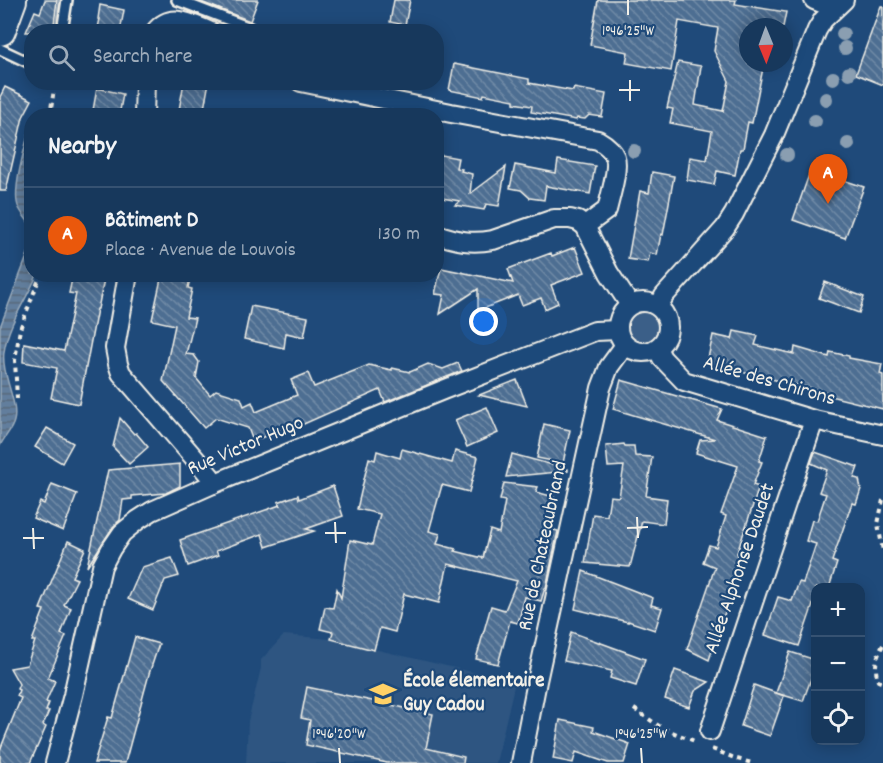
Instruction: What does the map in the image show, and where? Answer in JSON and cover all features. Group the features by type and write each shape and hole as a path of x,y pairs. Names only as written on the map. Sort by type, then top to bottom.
{"main road":[{"path":"0,30 11,0"}],"street":[{"path":"814,0 839,4"},
{"path":"659,306 664,296 725,228 734,214 774,135 817,30 823,20 839,4"},
{"path":"162,24 175,20 187,24"},
{"path":"144,108 145,90"},
{"path":"339,90 424,108"},
{"path":"444,112 598,140 605,144 616,159 609,202 607,210 585,226"},
{"path":"444,237 461,242 485,242 554,219 578,221 585,226 609,273 630,305"},
{"path":"127,282 115,348 120,373 210,476 213,484"},
{"path":"644,301 659,306 668,319 669,327 663,343 649,351 632,350 621,338 620,316 630,305 644,301"},
{"name":"Rue Victor Hugo","path":"55,763 102,566 122,533 138,520 213,484 586,334 595,331 621,338"},
{"name":"Rue de Chateaubriand","path":"521,763 602,388 621,338"},
{"name":"Allée des Chirons","path":"657,348 662,358 684,381 814,420 883,435"},
{"name":"Allée Alphonse Daudet","path":"710,731 814,420"}],"lane":[{"path":"63,24 67,0"},
{"path":"177,0 240,24"},
{"path":"0,49 24,60"}],"path":[{"path":"51,108 54,90"},
{"path":"17,399 15,360 20,329 38,282"},
{"path":"883,500 878,524 883,551"},
{"path":"883,645 875,670 878,681 883,683"},
{"path":"634,708 662,728 752,763"}],"shaded area":[{"path":"24,151 24,216 19,209 17,199"},
{"path":"24,264 24,282 33,282 6,341 5,370 15,414 13,424 0,446 0,327"},
{"path":"643,312 654,316 658,327 654,338 643,342 632,338 628,327 632,316"},
{"name":"École élementaire Guy Cadou","path":"284,635 331,639 515,682 496,763 246,763 248,721 261,660"}],"building":[{"path":"45,0 57,0 54,24 29,24 35,11 40,13"},
{"path":"196,0 258,0 250,21"},
{"path":"394,0 410,0 405,24 390,22"},
{"path":"598,0 736,0 735,4 786,12 785,18 739,18 739,72 762,72 752,123 748,122 735,175 717,171 714,185 687,180 690,157 707,160 712,131 670,123 673,109 667,108 678,62 701,66 695,105 723,111 729,81 714,51 718,28 679,21 671,71 626,63 628,52 590,45"},
{"path":"100,5 124,10 121,24 99,24 100,19 98,19"},
{"path":"881,6 883,6 883,85 856,74"},
{"path":"454,64 529,79 529,83 606,94 602,117 589,115 585,119 577,118 576,120 531,112 532,106 514,103 514,100 449,90"},
{"path":"5,87 32,100 28,108 24,108 6,191 0,191 0,97"},
{"path":"97,90 123,94 120,108 93,108"},
{"path":"183,90 208,90 204,108 179,108"},
{"path":"444,155 458,158 456,168 472,174 470,194 506,167 499,206 486,204 484,210 455,205 460,201 444,198"},
{"path":"558,160 595,166 590,194 546,186 544,200 530,198 521,190 510,188 515,165 556,173"},
{"path":"811,169 864,187 845,238 793,220"},
{"path":"652,172 674,176 663,235 661,234 657,255 650,253 648,262 628,259 640,191 649,193"},
{"path":"575,247 585,272 551,285 558,303 545,309 541,298 522,305 518,295 478,311 478,289 440,314 444,295 435,294 438,282 444,282 444,269 513,283 508,269 551,253 552,256"},
{"path":"71,282 103,282 79,404 51,398 57,368 23,362 24,343 64,351 76,294 69,293"},
{"path":"160,282 189,282 188,288 192,289 186,317 195,318 186,354 194,355 199,362 196,378 210,395 216,390 241,398 244,406 252,402 256,412 297,395 291,380 308,373 314,387 369,365 410,372 428,364 443,369 458,363 462,371 385,402 380,390 297,427 296,424 253,441 248,428 216,418 204,428 163,381 175,325 152,320"},
{"path":"825,282 864,297 859,313 819,298"},
{"path":"251,306 308,317 304,337 286,333 284,348 244,339"},
{"path":"734,331 758,336 755,345 794,354 795,347 829,357 830,352 882,364 880,374 883,375 883,409 830,396 831,393 707,363 713,335 732,339"},
{"path":"517,380 527,406 479,395"},
{"path":"621,380 722,409 717,420 767,436 759,461 762,462 753,485 759,487 737,553 739,559 729,590 732,591 709,660 687,649 715,567 703,562 709,545 716,547 726,516 721,514 738,466 696,453 700,440 715,439 613,409"},
{"path":"487,407 498,433 467,447 455,420"},
{"path":"120,418 148,447 129,464 113,447"},
{"path":"544,424 570,430 563,463 537,458"},
{"path":"47,428 73,443 62,463 35,447"},
{"path":"624,444 634,446 635,456 652,457 646,496 667,499 664,524 642,521 630,567 585,563 593,514 607,516 610,496 619,497 624,466 608,467 606,446"},
{"path":"402,449 452,463 455,451 478,457 469,492 442,485 429,531 440,534 437,544 456,549 455,551 483,558 490,530 499,533 505,501 500,500 504,483 538,487 536,492 554,497 546,528 558,531 546,588 541,601 525,597 518,623 510,621 498,664 476,659 491,606 505,610 517,581 448,564 439,603 404,594 395,632 380,628 374,650 331,639 333,632 320,629 325,607 333,608 337,589 341,598 350,540 372,545 380,514 357,509 369,458 375,460 377,451 400,458"},
{"path":"815,452 858,467 854,478 859,479 861,489 856,504 852,503 832,561 837,563 831,583 811,583 811,611 799,646 765,635 778,597 792,601 799,582 803,583 816,544 806,541 812,520 817,521 826,494 819,492 827,470 811,463"},
{"path":"512,454 568,469 568,471 506,477"},
{"path":"180,464 180,486 166,493 132,496 132,499 123,500 120,520 87,567 108,470"},
{"path":"52,484 77,494 63,531 33,518 40,502 44,504"},
{"path":"333,486 343,516 306,529 314,531 266,547 262,534 216,551 218,555 188,566 180,540 280,505 278,502 298,495 299,499"},
{"path":"68,541 85,549 72,577 77,579 64,605 71,608 61,634 66,636 48,678 55,681 46,702 49,703 46,711 49,711 43,725 46,727 30,763 0,763 0,750 21,698 17,696 19,684 10,668 27,665 35,641 32,641 44,610 40,609"},
{"path":"172,558 179,576 165,580 153,610 128,599 142,567"},
{"path":"583,571 653,598 651,605 662,608 655,630 628,621 575,609"},
{"path":"571,632 645,659 636,686 610,678 612,671 564,661"},
{"path":"135,637 159,644 125,763 94,763 108,717 112,718"},
{"path":"790,652 811,658 811,679 803,701 776,693"},
{"path":"675,670 709,682 695,691 689,707 665,699"},
{"path":"754,685 784,696 770,736 741,726"},
{"path":"307,687 433,714 426,748 464,757 463,763 387,763 306,745 310,720 301,718"},
{"path":"560,720 594,727 593,731 630,744 624,763 608,763 576,752 573,763 553,759"}],"waterway":[{"path":"58,24 61,0"}],"place":[{"name":"Bâtiment D","path":"828,204"},
{"name":"École élementaire Guy Cadou","path":"383,694"}]}
